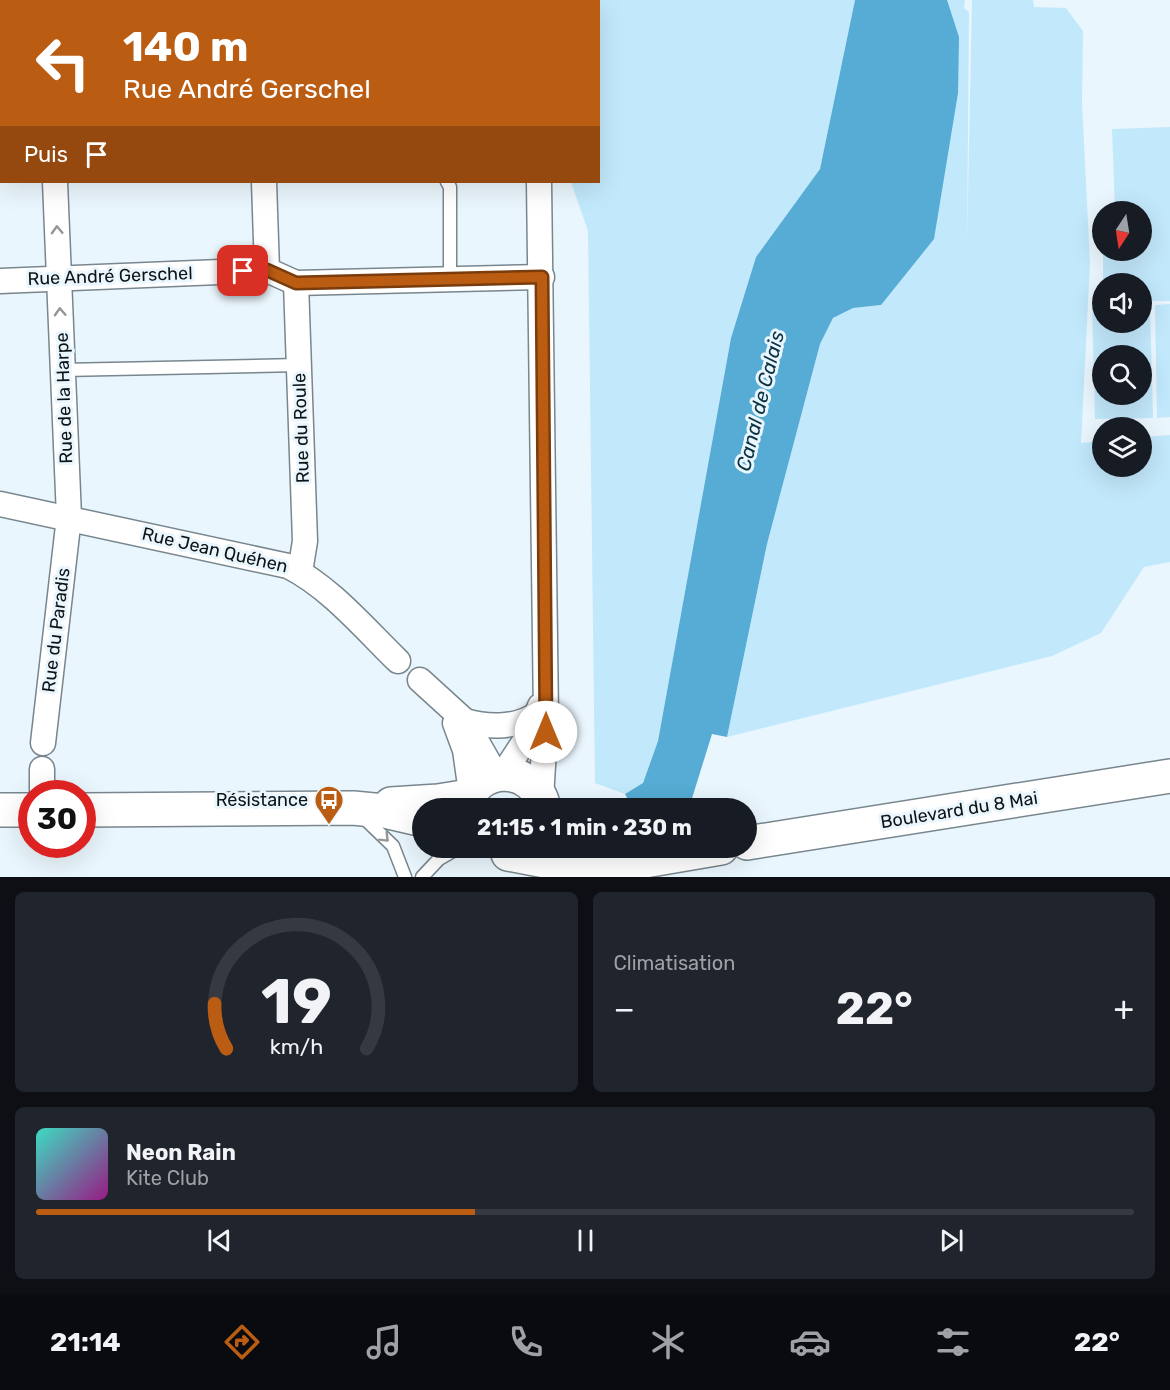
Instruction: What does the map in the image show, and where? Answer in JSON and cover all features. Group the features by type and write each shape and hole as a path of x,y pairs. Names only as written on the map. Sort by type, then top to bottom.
{"street":[{"name":"Rue de la Harpe","path":"55,183 69,517"},
{"path":"264,183 267,270"},
{"path":"539,183 546,724 542,798"},
{"name":"Rue André Gerschel","path":"0,280 267,270 296,283 542,277"},
{"name":"Rue du Roule","path":"296,283 306,541 300,572"},
{"name":"Rue Jean Quéhen","path":"0,504 277,562 300,572 331,597 398,661"},
{"name":"Rue du Paradis","path":"43,743 69,517"},
{"path":"501,775 524,744 538,713 544,677"},
{"path":"420,680 465,721 492,768 501,775"},
{"path":"446,705 463,742 468,798"},
{"path":"465,721 486,725 514,724 523,722 538,713"},
{"path":"42,769 42,780"},
{"path":"469,798 484,780 501,775 516,776 527,782 538,798"},
{"name":"Boulevard du 8 Mai","path":"757,841 1170,776"},
{"path":"96,810 353,808 412,803"},
{"path":"353,808 412,817"},
{"path":"0,810 18,810"},
{"path":"540,858 592,870 657,858"},
{"path":"594,858 638,861"}],"lane":[{"path":"448,183 450,187 450,279"},
{"path":"63,370 299,364"},
{"path":"353,808 393,846 400,859 405,877"},
{"path":"422,877 441,858"}],"shaded area":[{"path":"600,0 855,0 820,169 756,257 731,338 658,741 643,783 625,794 595,783 588,231 571,183 600,183"},
{"path":"947,0 965,0 964,8 969,12 967,242 972,0 1033,0 1034,7 1066,8 1083,31 1082,103 1090,263 1081,443 1092,442 1092,477 1152,477 1152,436 1170,435 1170,562 1144,567 1101,633 1052,656 727,737 767,544 820,344 833,318 853,308 881,305"},
{"path":"1170,127 1170,301 1152,301 1152,273 1103,273 1103,261 1152,261 1152,201 1115,201 1112,129"},
{"path":"1170,304 1170,417 1157,418 1155,305"},
{"path":"1093,333 1151,333 1151,345 1093,345"},
{"path":"1152,380 1153,418 1095,417 1095,405 1152,405"}],"water":[{"name":"Canal de Calais","path":"855,0 947,0 959,37 958,93 934,239 881,305 853,308 833,318 820,344 767,544 727,737 712,734 692,798 627,798 625,794 643,783 658,741 731,338 756,257 820,169"}],"place":[{"name":"Résistance","path":"329,826"}],"route":[{"path":"243,271 267,270 296,283 542,277 546,732"}]}
